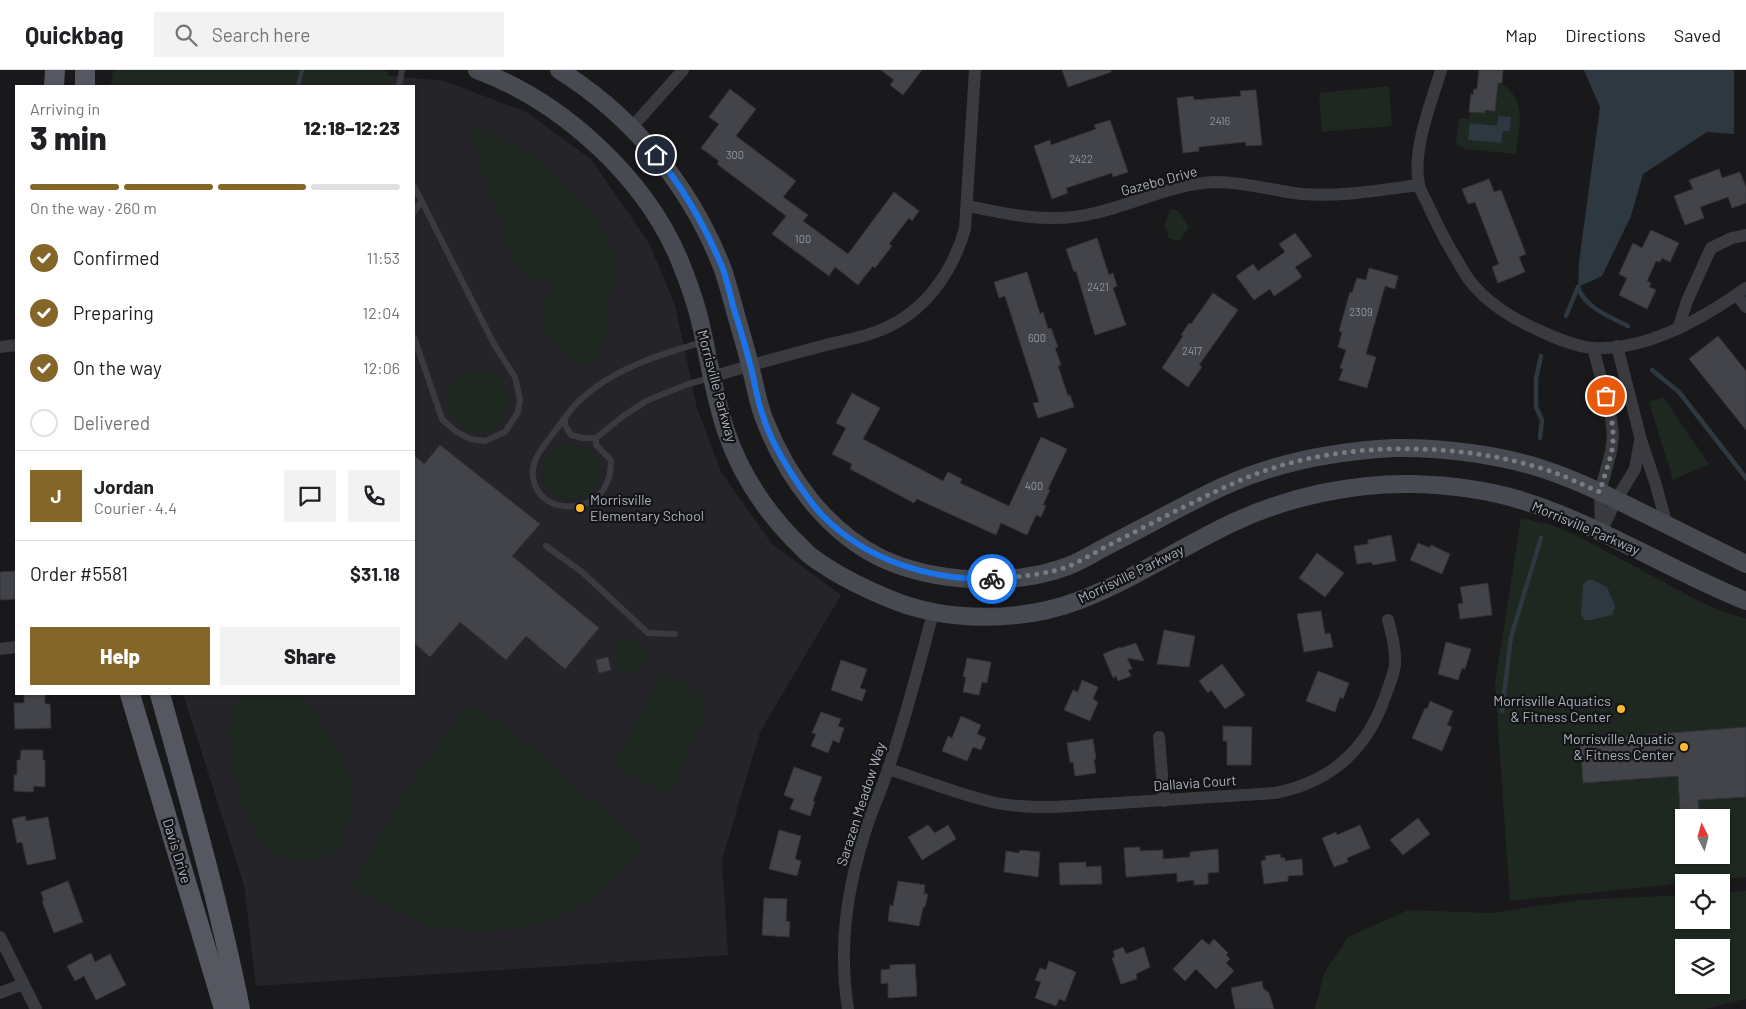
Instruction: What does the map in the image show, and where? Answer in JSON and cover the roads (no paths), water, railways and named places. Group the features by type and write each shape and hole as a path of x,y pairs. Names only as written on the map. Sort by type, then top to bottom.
{"main road":[{"path":"54,85 55,70"},
{"path":"85,70 85,85"},
{"name":"Morrisville Parkway","path":"477,70 496,77 555,111 592,141 640,194 662,226 678,256 697,310 725,429 735,454 763,505 809,555 858,585 893,601 932,613 970,617 1003,616 1047,609 1078,601 1105,589 1232,522 1277,504 1356,487 1411,484 1462,488 1516,499 1567,517 1601,532 1746,602"},
{"path":"559,70 590,92 632,127 668,169 710,239 723,271 764,419 783,460 822,515 843,534 880,557 910,568 952,578 1028,577 1067,566 1234,482 1262,472 1299,461 1348,452 1396,448 1444,449 1493,457 1544,469 1600,492 1746,564"},
{"name":"Davis Drive","path":"130,695 224,1009"},
{"name":"Davis Drive","path":"160,695 206,859 240,1009"}],"street":[{"path":"632,127 683,70"},
{"path":"712,377 750,364 874,333 884,329 917,308 937,288 952,266 966,229 975,70"},
{"path":"1442,70 1423,132 1418,161 1419,185 1448,245 1470,281 1483,294 1522,323 1566,341 1593,348 1650,340 1678,329 1715,310 1742,292 1746,307"},
{"name":"Gazebo Drive","path":"968,206 1026,217 1068,218 1094,214 1192,185 1215,182 1301,194 1333,195 1419,185"},
{"path":"1678,329 1687,301 1711,248 1732,238 1746,235"},
{"path":"0,347 15,345"},
{"path":"1617,346 1641,440 1667,525"},
{"path":"1593,348 1610,411 1613,435 1612,452 1600,492 1601,532"},
{"path":"1601,532 1616,500 1635,469 1641,440"},
{"name":"Sarazen Meadow Way","path":"848,1009 845,992 844,947 849,891 868,824 888,769 916,678 932,613"},
{"name":"Dallavia Court","path":"888,769 972,797 1027,807 1164,801 1275,793 1305,786 1332,770 1348,757 1364,740 1374,724 1395,667 1395,644 1388,620"},
{"path":"0,649 15,647"},
{"path":"1159,738 1164,801"},
{"path":"0,937 36,1009"},
{"path":"0,992 23,984"}],"lane":[{"path":"399,85 402,70"},
{"path":"415,188 495,346 515,377 520,400 518,412 505,432 485,441 470,440 455,431 442,419 415,340"},
{"path":"415,211 421,202"},
{"path":"596,438 596,445 611,460 609,477 603,490 591,501 581,506 557,506 546,500 535,486 532,475 534,464 539,451 578,401 619,372 649,358 704,342"},
{"path":"565,420 565,425 571,435 596,438 622,417 646,402 688,384 712,377"},
{"path":"546,546 582,572 648,633 675,634"}],"waterway":[{"path":"298,85 302,70"},
{"path":"1578,287 1581,294 1592,306 1628,326"},
{"path":"1566,316 1578,287"},
{"path":"1540,438 1542,420 1536,407 1536,379 1541,356"},
{"path":"1652,370 1679,392 1746,478"},
{"path":"1502,711 1511,637 1541,538"}],"place":[{"name":"Morrisville Elementary School","path":"580,508"},
{"name":"Morrisville Aquatics & Fitness Center","path":"1621,709"},
{"name":"Morrisville Aquatic & Fitness Center","path":"1684,747"}]}
